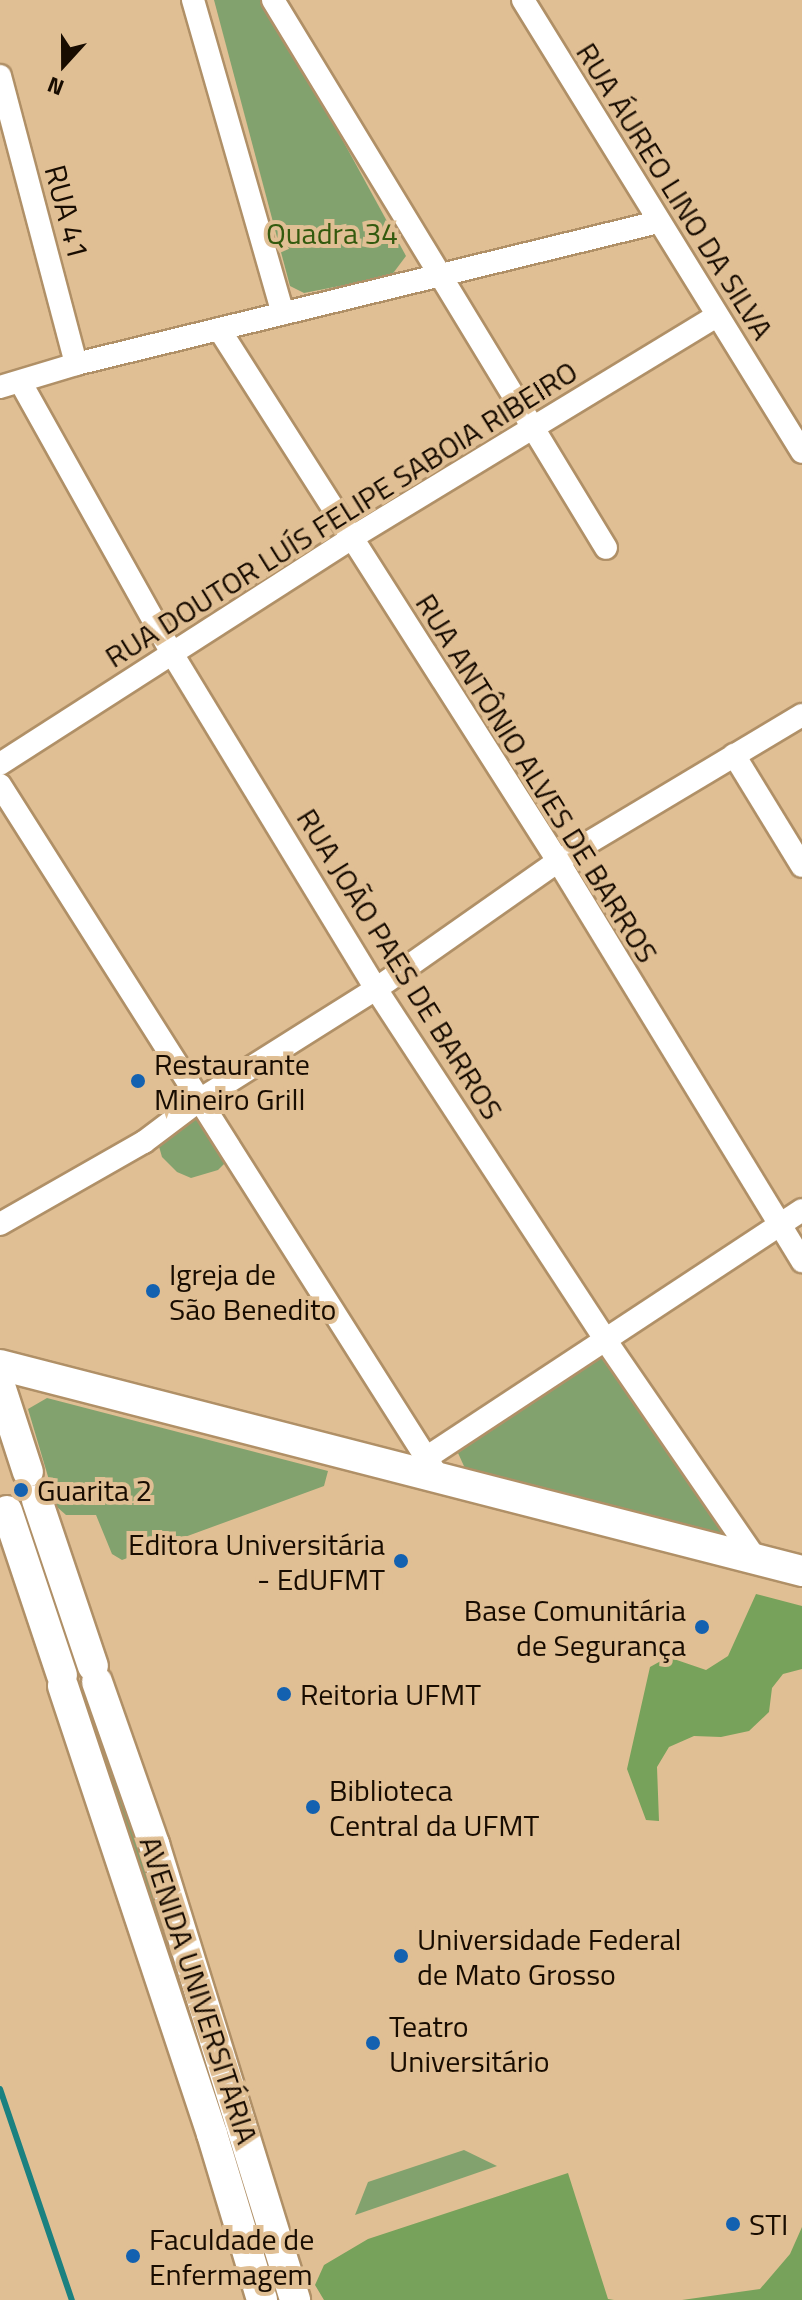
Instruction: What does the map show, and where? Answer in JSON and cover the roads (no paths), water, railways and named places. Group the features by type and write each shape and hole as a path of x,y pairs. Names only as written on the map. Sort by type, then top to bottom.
{"street":[{"path":"193,0 283,313"},
{"path":"273,0 606,548"},
{"name":"RUA ÁUREO LINO DA SILVA","path":"523,0 715,317 802,452"},
{"name":"RUA 41","path":"0,76 76,364"},
{"path":"10,385 76,364 658,222"},
{"name":"RUA DOUTOR LUÍS FELIPE SABOIA RIBEIRO","path":"0,764 350,539 715,317"},
{"name":"RUA ANTÔNIO ALVES DE BARROS","path":"219,329 558,861 802,1261"},
{"name":"RUA JOÃO PAES DE BARROS","path":"10,385 376,989 604,1338 756,1559"},
{"path":"0,1224 144,1142 201,1099 376,989 558,861 802,715"},
{"path":"734,755 802,866"},
{"path":"0,785 433,1468"},
{"path":"433,1468 604,1338 802,1210"},
{"path":"0,1365 433,1468 802,1571"},
{"name":"AVENIDA UNIVERSITÁRIA","path":"0,1386 158,1857 295,2300"},
{"name":"AVENIDA UNIVERSITÁRIA","path":"7,1511 212,2134 262,2300"},
{"path":"62,1680 71,1694 82,1696 92,1692 95,1674"}],"waterway":[{"path":"0,2089 72,2300"}],"place":[{"name":"Restaurante Mineiro Grill","path":"138,1081"},
{"name":"Igreja de São Benedito","path":"153,1291"},
{"name":"Guarita 2","path":"21,1490"},
{"name":"Editora Universitária - EdUFMT","path":"401,1561"},
{"name":"Base Comunitária de Segurança","path":"702,1627"},
{"name":"Reitoria UFMT","path":"284,1694"},
{"name":"Biblioteca Central da UFMT","path":"313,1807"},
{"name":"Universidade Federal de Mato Grosso","path":"401,1956"},
{"name":"Teatro Universitário","path":"373,2043"},
{"name":"STI","path":"733,2224"},
{"name":"Faculdade de Enfermagem","path":"133,2256"}],"park label":[{"name":"Quadra 34","path":"332,233"}]}
